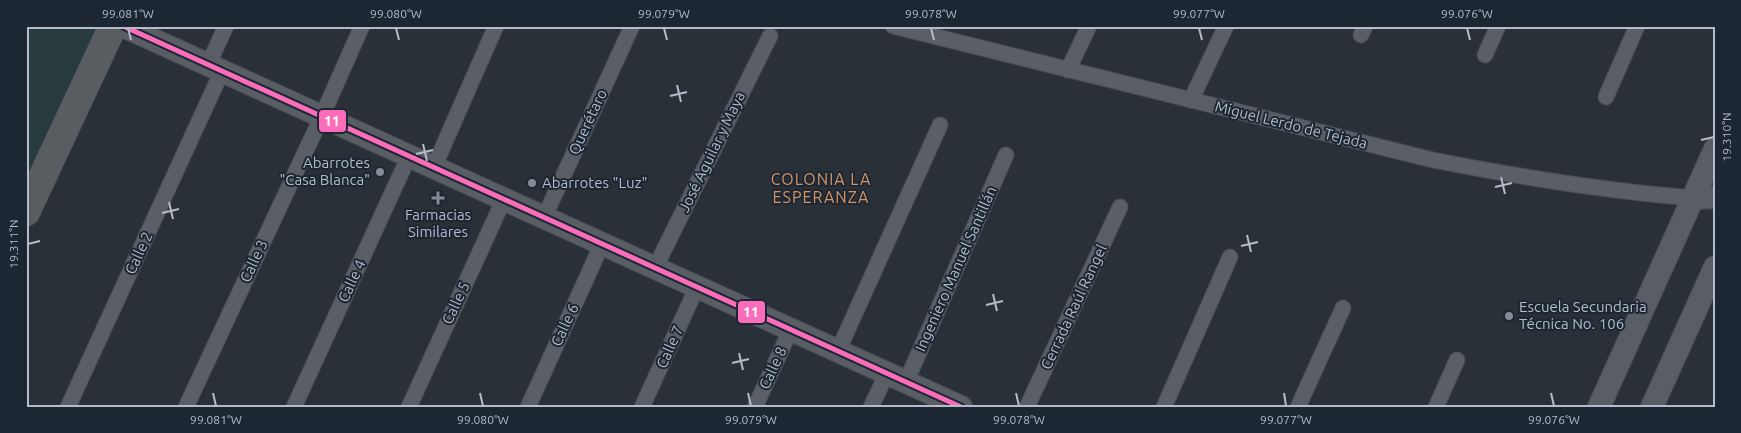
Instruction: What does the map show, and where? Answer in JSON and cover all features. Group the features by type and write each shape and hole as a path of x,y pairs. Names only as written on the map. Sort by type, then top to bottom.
{"highway":[{"path":"26,212 113,26"}],"street":[{"path":"123,26 961,407"},
{"name":"Calle 2","path":"68,407 215,68 226,26"},
{"name":"Calle 3","path":"186,407 362,26"},
{"path":"434,167 496,26"},
{"name":"Querétaro","path":"544,218 632,26"},
{"name":"Miguel Lerdo de Tejada","path":"893,26 951,33 1068,70 1433,160 1502,174 1627,192 1704,198"},
{"path":"1068,70 1089,26"},
{"path":"1191,100 1226,26"},
{"path":"1485,55 1498,26"},
{"path":"1606,97 1637,26"},
{"name":"José Aguilar y Maya","path":"655,268 770,36"},
{"path":"838,351 940,125"},
{"path":"1599,407 1704,198 1715,149"},
{"name":"Ingeniero Manuel Santillán","path":"871,407 897,378 1006,155"},
{"name":"Calle 4","path":"294,407 409,156"},
{"name":"Calle 5","path":"408,407 504,199"},
{"name":"Cerrada Raúl Rangel","path":"1027,407 1120,207"},
{"name":"Calle 6","path":"528,407 602,244"},
{"path":"1164,407 1230,257"},
{"path":"1652,407 1715,267"},
{"name":"Calle 7","path":"642,407 697,287"},
{"path":"1298,407 1343,308"},
{"name":"Calle 8","path":"755,407 791,329"},
{"path":"1436,407 1457,360"}],"green space":[{"path":"26,26 101,26 26,197"}],"transit line":[{"name":"11","path":"123,26 961,407"}],"place":[{"name":"Abarrotes \"Casa Blanca\"","path":"380,172"},
{"name":"Abarrotes \"Luz\"","path":"532,183"},
{"name":"Farmacias Similares","path":"438,198"},
{"name":"Escuela Secundaria Técnica No. 106","path":"1509,316"}],"district":[{"name":"COLONIA LA ESPERANZA","path":"821,188"}]}
